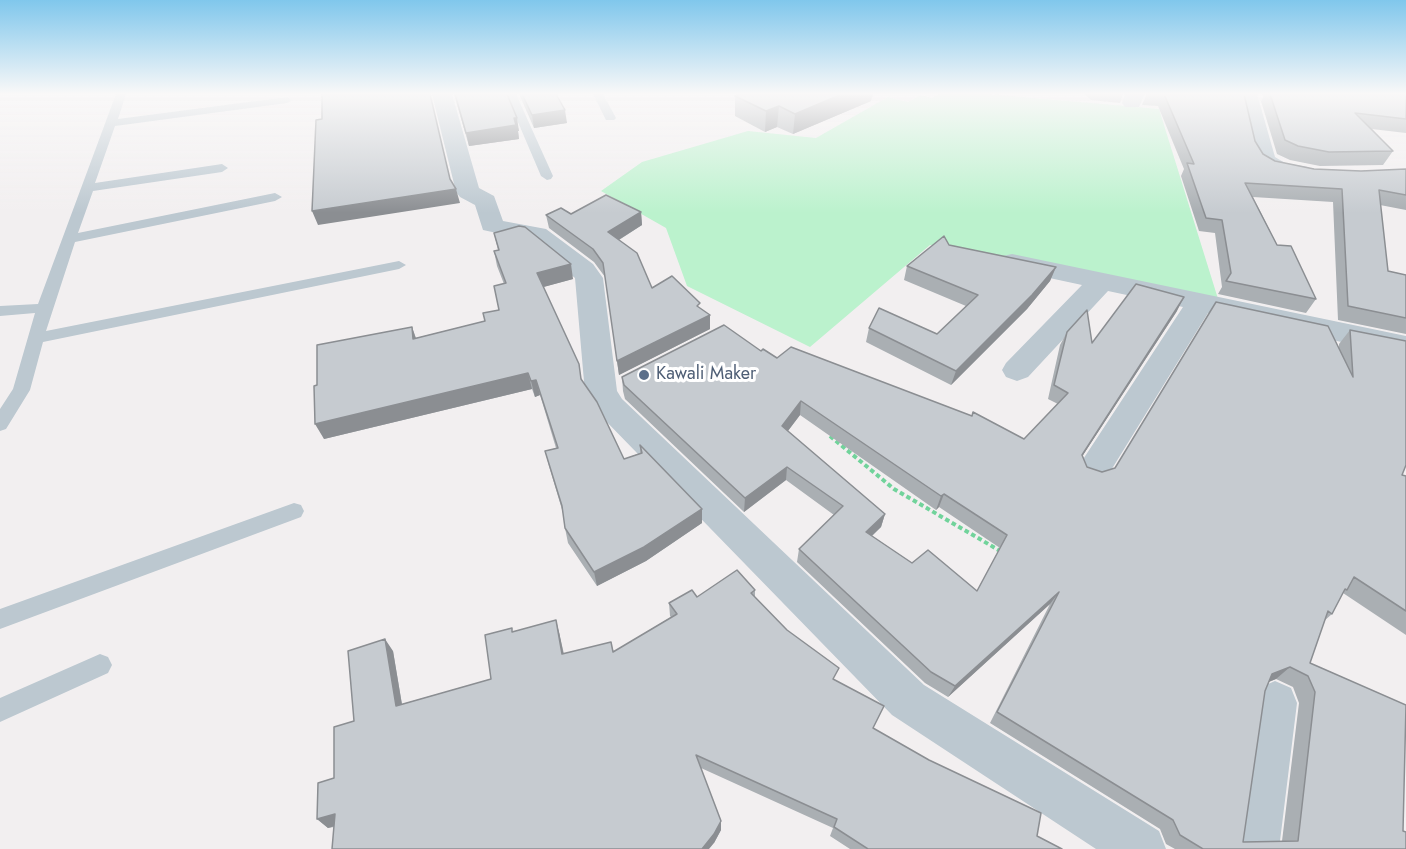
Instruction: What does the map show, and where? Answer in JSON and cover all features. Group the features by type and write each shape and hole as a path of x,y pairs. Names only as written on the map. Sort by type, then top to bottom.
{"street":[{"path":"453,134 468,192 486,201 492,225 537,234 584,270 589,278 611,388 611,408 908,700 1140,849"},
{"path":"1257,134 1264,160 1287,171 1318,172"},
{"path":"989,257 1406,346"},
{"path":"1017,370 1102,281"},
{"path":"1093,470 1200,302"},
{"path":"1254,849 1275,703"}],"lane":[{"path":"0,424 21,390 44,308 106,134"},
{"path":"528,134 547,176"},
{"path":"86,188 222,168"},
{"path":"68,238 275,197"},
{"path":"36,338 399,265"},
{"path":"0,311 44,308"},
{"path":"0,619 294,512"},
{"path":"0,710 100,665"}],"path":[{"path":"825,431 894,489 1007,555"}],"green space":[{"path":"739,134 773,134 816,138 824,134 1167,134 1219,302 930,245 810,347 687,286 666,228 601,191 642,162"}],"building":[{"path":"315,134 439,134 450,179 456,189 312,211"},
{"path":"1181,134 1253,134 1263,154 1275,161 1314,169 1361,171 1406,169 1406,195 1379,190 1388,271 1406,275 1406,318 1348,306 1342,189 1245,183 1277,245 1291,246 1316,299 1226,281 1231,273 1222,220 1206,218 1187,163 1194,164"},
{"path":"1283,134 1376,134 1393,151 1329,152 1298,146 1285,140"},
{"path":"606,195 641,212 608,232 637,253 652,288 672,276 700,303 697,306 710,315 617,361 603,263 593,249 546,215 561,208 571,214"},
{"path":"519,226 525,227 571,264 537,273 579,364 581,379 597,402 624,459 642,453 640,445 702,509 644,547 594,572 565,528 562,506 545,451 558,448 536,380 531,381 528,373 315,424 314,386 317,385 317,345 412,327 413,339 485,321 483,313 499,310 494,286 506,283 494,251 499,250 494,233"},
{"path":"944,236 949,245 1056,267 1032,295 956,371 869,328 879,308 937,334 978,295 907,266"},
{"path":"1136,284 1184,297 1082,455 1087,467 1102,472 1115,468 1216,302 1328,326 1353,377 1350,330 1406,341 1406,465 1402,475 1406,476 1406,611 1354,577 1332,614 1328,611 1310,663 1406,705 1403,831 1406,832 1406,849 1203,849 1180,835 1173,820 997,712 1059,592 955,686 931,672 799,549 843,506 787,467 745,498 624,385 622,377 724,325 761,351 763,349 777,358 791,347 972,416 973,412 1024,439 1068,393 1054,385 1067,332 1087,310 1092,343","holes":["801,401 941,496 944,494 1007,535 977,591 928,550 912,563 866,532 885,514 782,426","1290,667 1308,676 1315,692 1298,841 1243,842 1265,691 1272,674"]},
{"path":"737,570 755,590 751,593 787,630 839,668 833,679 884,706 873,728 929,760 1041,813 1037,836 1062,849 868,849 834,827 837,819 696,755 721,821 702,849 332,849 335,814 317,819 318,783 334,778 334,727 354,721 348,651 385,639 396,706 491,679 485,635 512,628 512,632 556,620 562,654 611,642 613,652 677,614 669,603 692,590 697,597"}],"place":[{"name":"Kawali Maker","path":"644,375"}]}
